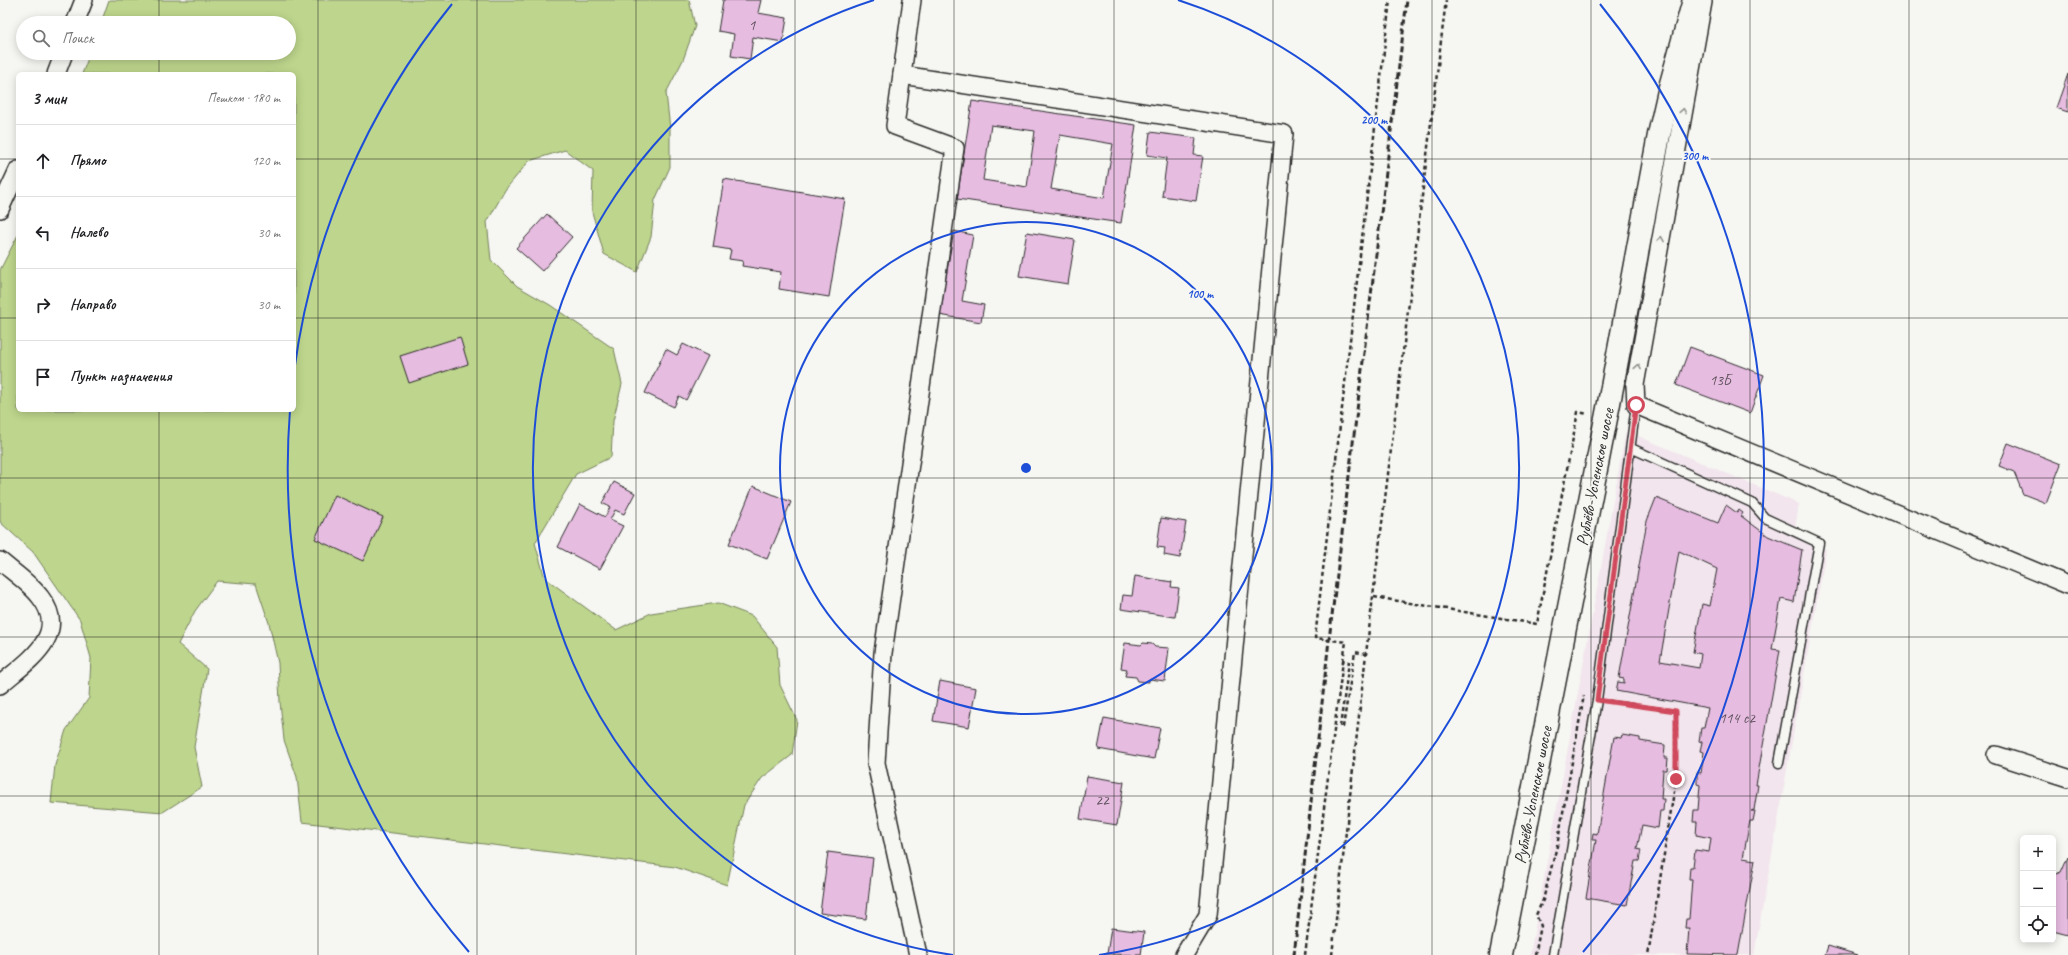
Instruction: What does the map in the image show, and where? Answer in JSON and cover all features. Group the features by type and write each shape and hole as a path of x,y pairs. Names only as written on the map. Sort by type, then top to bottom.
{"main road":[{"name":"Рублёво-Успенское шоссе","path":"1501,955 1609,405 1659,135 1670,84 1694,0"}],"street":[{"path":"78,16 84,0"},
{"path":"912,0 895,126 955,148 883,653 876,763 918,955"},
{"path":"1703,0 1635,385 1636,405 2068,585"},
{"path":"57,72 61,60"},
{"path":"902,75 1284,134 1208,915 1184,955"},
{"path":"0,209 16,174"},
{"path":"0,561 40,596 49,609 52,625 48,639 38,651 0,685"},
{"path":"1996,755 2068,778"}],"lane":[{"path":"1553,955 1597,700 1636,405"},
{"path":"1630,448 1752,503 1765,518 1819,543 1779,763"}],"path":[{"path":"1305,955 1346,642 1315,638 1390,0"},
{"path":"1332,955 1366,654 1446,0"},
{"path":"1374,597 1537,624 1578,412 1590,414"},
{"path":"1343,661 1349,662 1340,726 1343,727 1355,652 1366,654"},
{"path":"1535,955 1541,926 1536,914 1543,900 1557,846 1585,690"},
{"path":"1597,700 1676,711 1676,779 1648,955"}],"shaded area":[{"path":"1626,431 1799,504 1794,535 1826,550 1754,955 1530,955"}],"green space":[{"path":"109,0 689,0 695,26 683,60 666,93 670,129 670,167 655,200 651,237 637,272 604,254 592,212 593,171 565,150 529,161 505,190 487,222 491,260 517,286 550,305 614,349 622,384 613,421 611,457 576,474 535,543 545,578 616,630 651,613 718,603 752,616 777,647 780,685 797,720 792,755 762,778 744,805 727,885 675,867 302,822 297,777 284,740 278,663 269,623 256,584 217,581 195,611 178,644 207,669 194,747 202,787 163,812 51,803 55,765 66,730 89,698 91,658 80,620 33,552 0,522 0,270 16,239 16,412 296,412 296,72 83,72 87,60 296,60 296,16 103,16"}],"building":[{"path":"723,0 761,0 758,13 787,18 783,42 753,37 750,59 731,56 734,34 718,31"},
{"path":"2068,74 2068,112 2056,108"},
{"path":"972,101 1136,125 1121,223 957,199","holes":["991,125 1035,131 1027,187 983,180","1060,135 1113,144 1104,198 1051,189"]},
{"path":"1150,132 1196,138 1194,155 1203,156 1196,201 1162,196 1167,158 1147,155"},
{"path":"724,179 845,199 829,297 779,289 781,272 742,266 743,261 729,259 731,250 713,247"},
{"path":"547,214 572,237 542,271 516,248"},
{"path":"954,231 973,235 962,301 984,305 981,322 939,315"},
{"path":"1027,232 1075,240 1068,284 1019,276"},
{"path":"460,337 468,364 409,383 400,356"},
{"path":"683,344 708,356 686,400 679,396 674,407 645,393 666,349 677,355"},
{"path":"1690,347 1764,375 1750,413 1676,385"},
{"path":"2008,443 2061,464 2046,503 2023,494 2014,472 1999,466"},
{"path":"614,482 635,493 624,514 615,510 610,520 623,526 600,569 558,547 580,504 605,517 610,507 602,503"},
{"path":"753,486 791,502 767,559 729,544"},
{"path":"335,495 383,517 363,561 315,539"},
{"path":"1656,498 1718,523 1726,505 1737,513 1739,510 1743,513 1741,516 1768,536 1802,550 1794,602 1781,599 1772,649 1780,650 1756,785 1758,785 1754,810 1751,811 1755,811 1753,821 1750,821 1743,858 1755,860 1738,955 1687,954 1689,928 1685,928 1686,919 1689,919 1692,879 1689,879 1690,867 1693,867 1695,850 1709,852 1711,838 1696,835 1697,822 1693,822 1694,810 1698,810 1700,785 1697,784 1697,772 1701,773 1704,752 1700,751 1702,742 1699,741 1701,728 1704,728 1708,708 1616,691 1618,682 1624,683 1624,679 1619,678 1647,521","holes":["1679,551 1717,569 1710,606 1702,604 1693,652 1701,654 1699,668 1660,661"]},
{"path":"1161,518 1186,522 1180,558 1164,555 1165,548 1157,547"},
{"path":"1135,576 1172,582 1171,587 1179,588 1175,617 1121,609 1123,595 1132,596"},
{"path":"1125,643 1141,645 1143,643 1152,644 1155,647 1169,648 1165,681 1149,679 1149,682 1138,681 1136,677 1125,676 1127,669 1121,668"},
{"path":"940,681 976,688 969,727 933,721"},
{"path":"1104,718 1160,728 1154,759 1098,749"},
{"path":"1622,735 1640,738 1640,741 1665,745 1664,758 1668,758 1667,770 1663,770 1661,799 1664,799 1663,811 1660,811 1658,828 1642,825 1637,849 1641,850 1639,861 1635,861 1627,905 1586,898 1596,840 1592,840 1593,833 1597,834 1614,737 1621,738"},
{"path":"1087,776 1124,782 1117,825 1080,819"},
{"path":"828,852 873,858 866,919 820,913"},
{"path":"2068,856 2068,935 2056,932 2056,874 2061,872"},
{"path":"1111,928 1144,932 1141,955 1107,954"},
{"path":"1828,946 1858,955 1825,955"}],"railway":[{"path":"1294,955 1329,640 1407,0"}],"route":[{"path":"1636,405 1597,700 1676,711 1676,779"}]}
